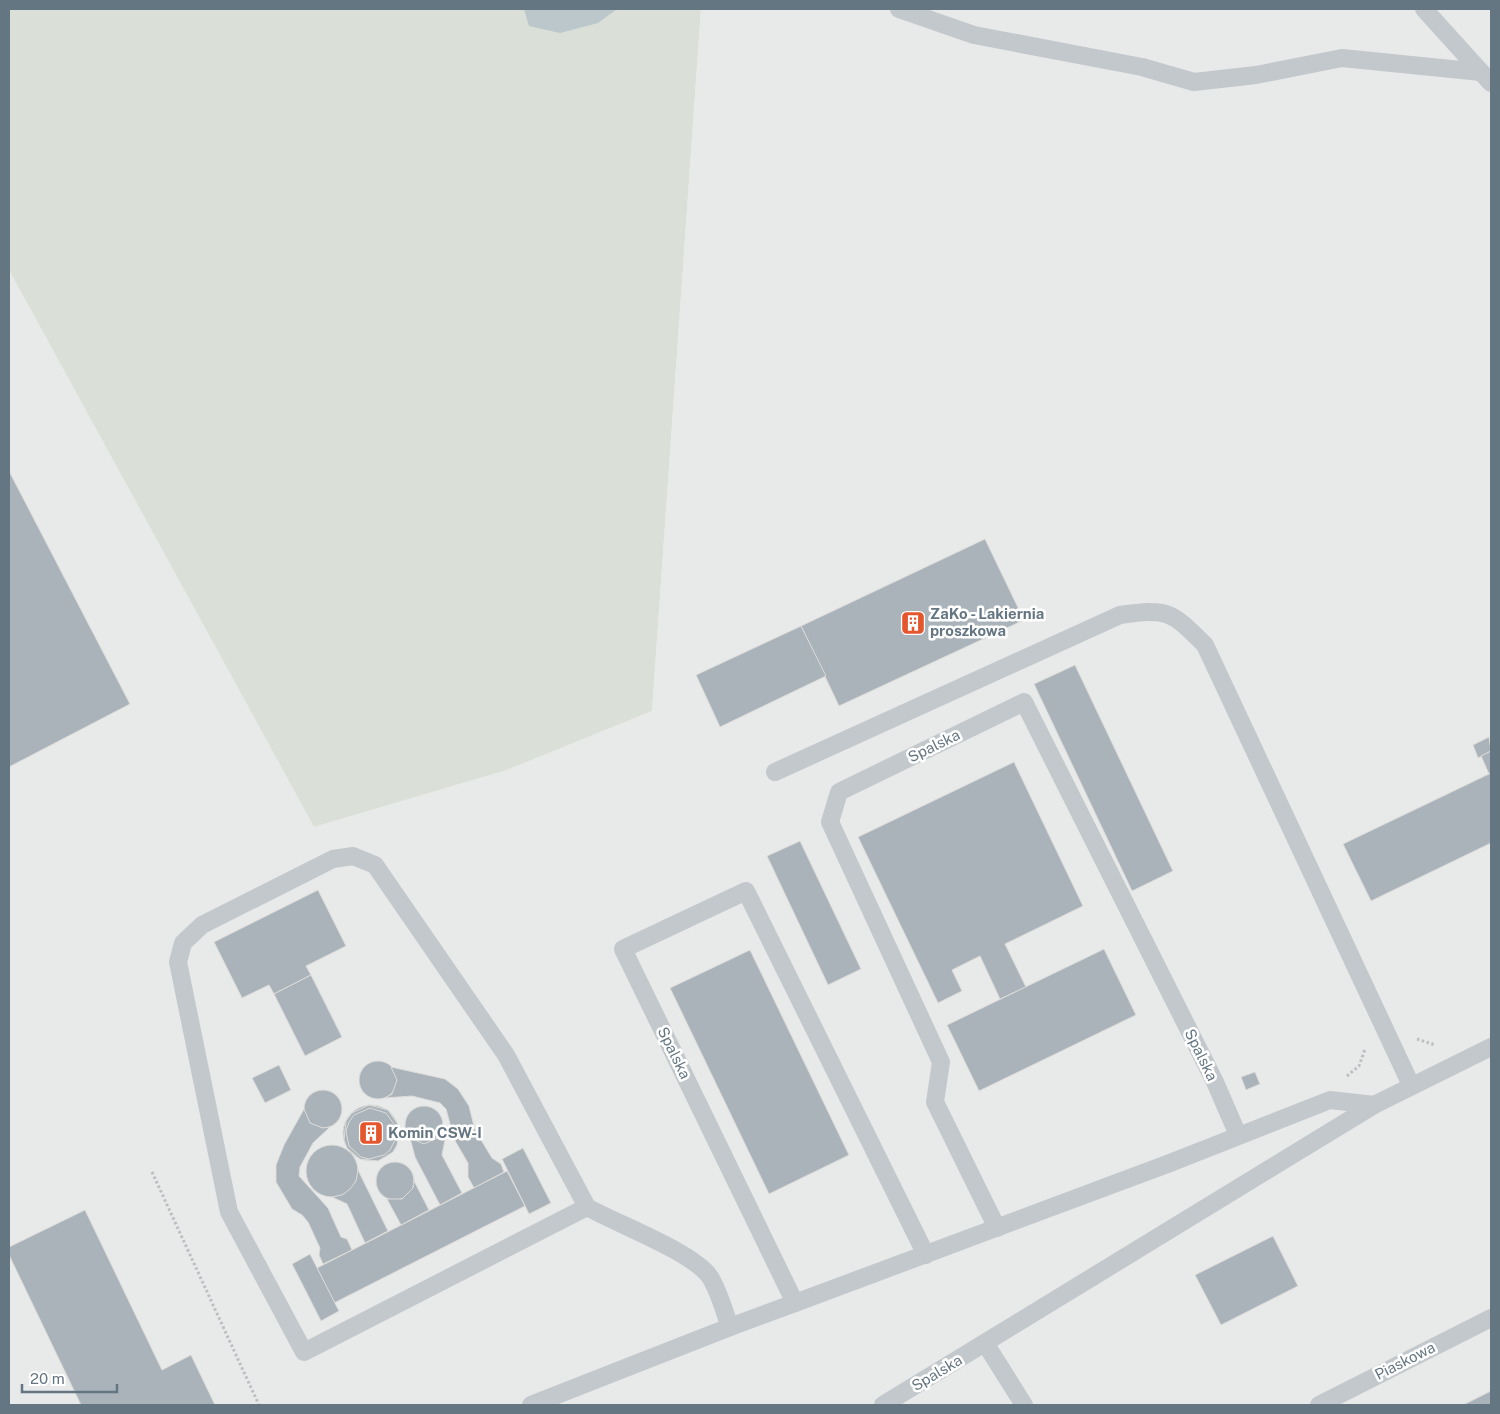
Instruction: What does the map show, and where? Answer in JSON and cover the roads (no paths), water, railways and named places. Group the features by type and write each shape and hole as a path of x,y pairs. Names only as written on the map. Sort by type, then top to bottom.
{"lane":[{"path":"899,9 974,35 1142,67 1194,82 1256,75 1342,58 1486,77"},
{"path":"1424,9 1486,77"},
{"path":"775,772 1120,615 1153,610 1179,619 1205,645 1411,1085"},
{"name":"Spalska","path":"997,1228 935,1102 942,1062 830,822 839,792 1024,702 1210,1073 1238,1135"},
{"path":"587,1207 304,1352 229,1212 178,962 183,944 202,925 333,859 354,856 375,866 506,1055 587,1207 611,1221 695,1261 710,1277 730,1327"},
{"name":"Spalska","path":"795,1303 623,949 746,891 926,1255"},
{"name":"Spalska","path":"882,1405 1374,1105 1491,1047"},
{"path":"531,1405 730,1327 1170,1163 1330,1100 1374,1105"},
{"name":"Piaskowa","path":"1319,1405 1491,1318"},
{"path":"985,1343 1024,1405"}],"place":[{"name":"ZaKo - Lakiernia proszkowa","path":"913,623"},
{"name":"Komin CSW-I","path":"371,1133"}]}
